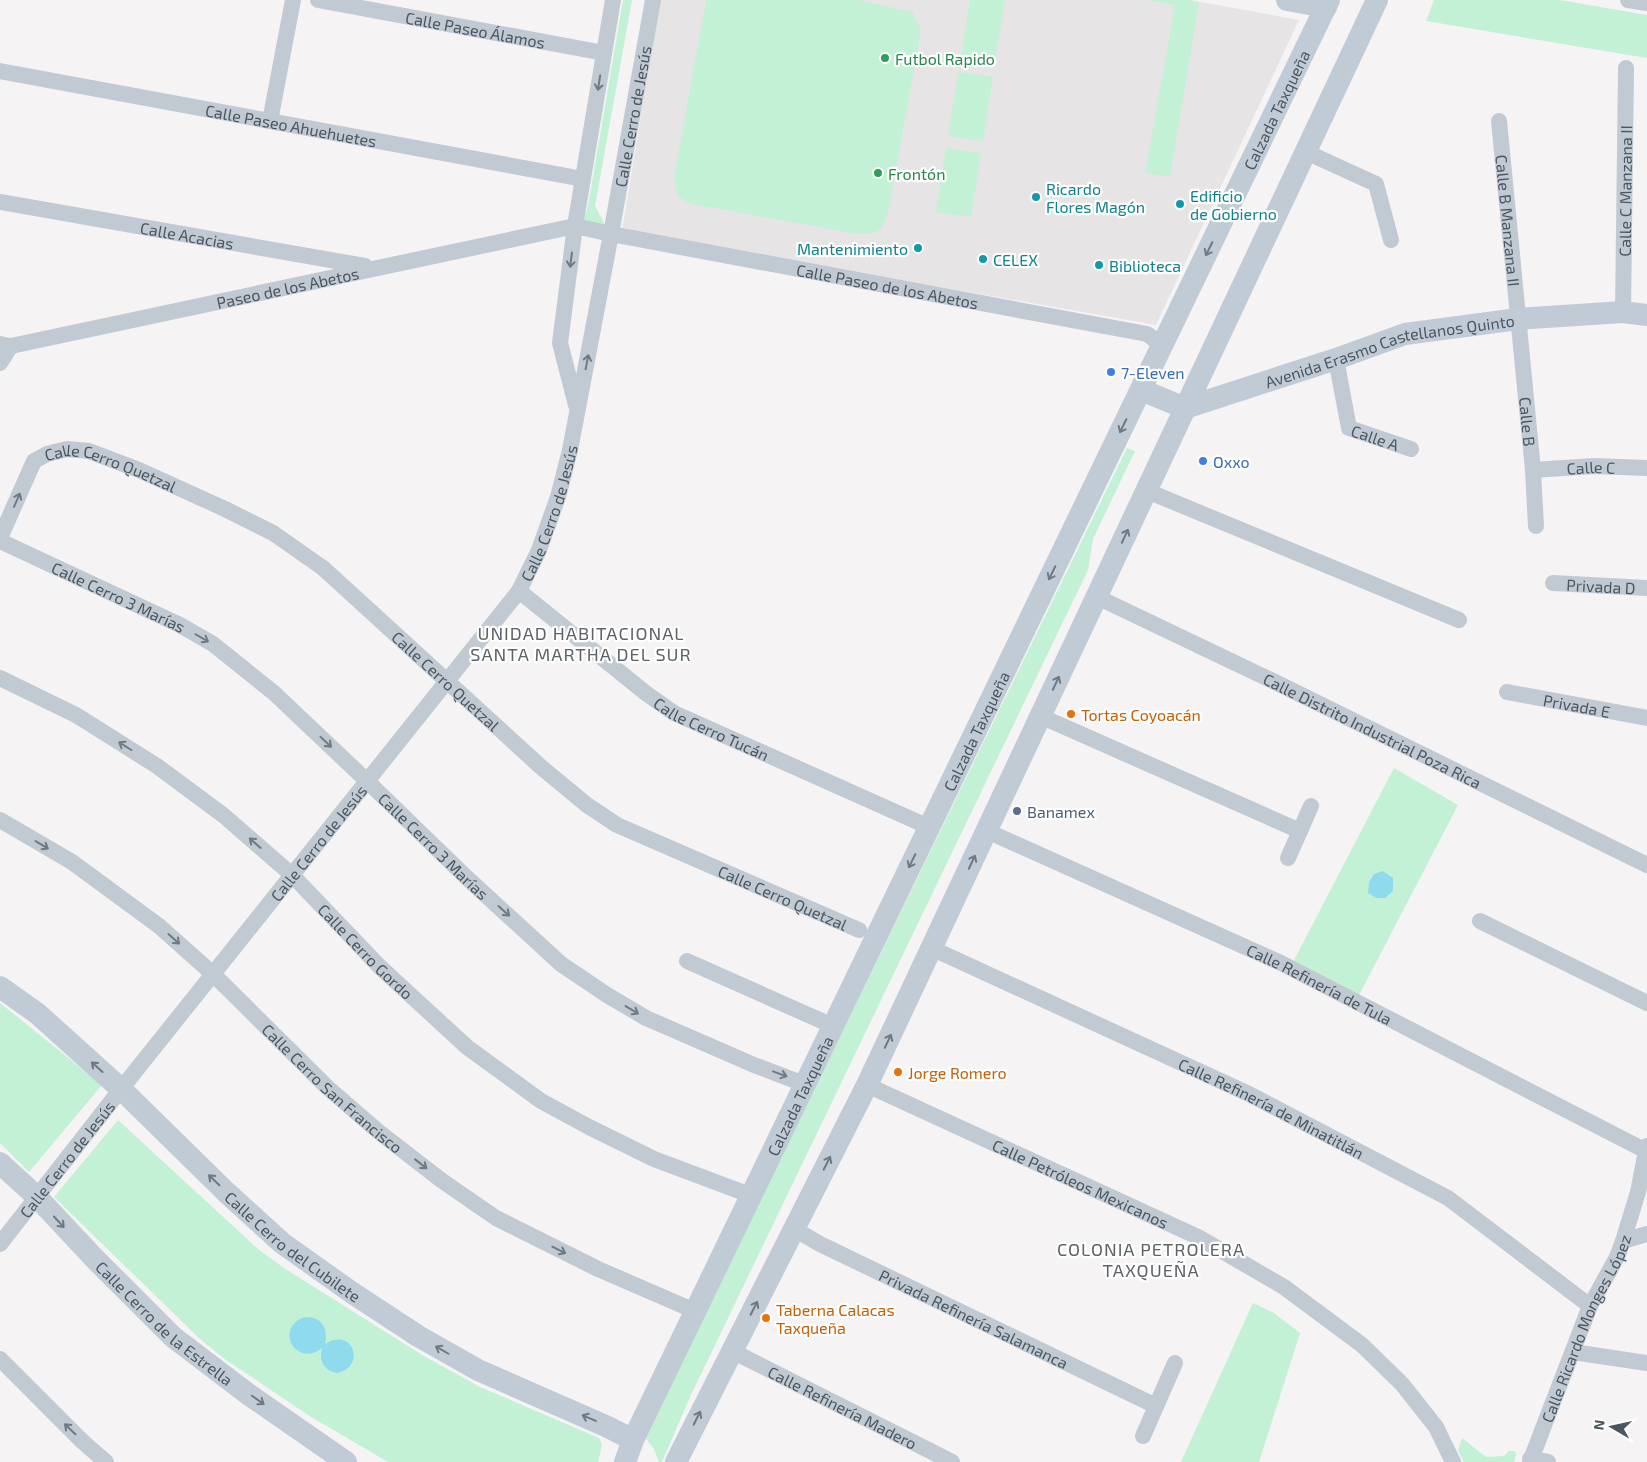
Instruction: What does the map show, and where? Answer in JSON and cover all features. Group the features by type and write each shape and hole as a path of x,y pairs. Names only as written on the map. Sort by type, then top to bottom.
{"main road":[{"path":"1288,0 1328,3"},
{"path":"676,1462 867,1085 1377,0"},
{"name":"Calzada Taxqueña","path":"625,1462 632,1440 750,1195 1328,3"},
{"name":"Avenida Erasmo Castellanos Quinto","path":"1185,408 1336,359 1405,334 1518,319 1623,312 1647,315"},
{"path":"1140,390 1185,408"},
{"name":"Calle Cerro del Cubilete","path":"0,987 38,1014 121,1089 226,1192 282,1243 418,1336 478,1370 608,1427 632,1440"},
{"name":"Calle Cerro de la Estrella","path":"0,1163 36,1196 95,1259 173,1337 248,1394 343,1461"},
{"path":"632,1440 641,1462"}],"street":[{"path":"270,121 293,0"},
{"name":"Calle Paseo Álamos","path":"318,0 604,53"},
{"name":"Calle Cerro de Jesús","path":"577,410 560,343 575,226 613,0"},
{"name":"Calle Cerro de Jesús","path":"0,1244 212,974 518,591 539,550 558,497 570,450 653,0"},
{"path":"1628,0 1647,4"},
{"name":"Calle C Manzana II","path":"1623,312 1626,68"},
{"name":"Calle Paseo Ahuehuetes","path":"0,71 583,179"},
{"name":"Calle B Manzana II","path":"1500,121 1518,319"},
{"path":"1306,152 1376,184 1390,240"},
{"name":"Calle Acacias","path":"0,202 374,268"},
{"name":"Calle Paseo de los Abetos","path":"575,226 1147,334 1162,345"},
{"name":"Paseo de los Abetos","path":"6,345 575,226"},
{"name":"Calle B","path":"1518,319 1533,470 1536,526"},
{"path":"0,362 6,345"},
{"name":"Calle A","path":"1336,359 1349,428 1411,449"},
{"name":"Calle Cerro Quetzal","path":"0,540 34,462 47,454 67,449 89,451 139,470 225,509 273,534 323,568 541,767 586,805 617,825 859,930"},
{"name":"Calle C","path":"1533,470 1594,466 1647,468"},
{"path":"1147,491 1459,620"},
{"name":"Calle Cerro 3 Marías","path":"0,540 180,625 213,644 274,694 367,780 466,877 561,964 646,1018 754,1065 804,1084"},
{"name":"Privada D","path":"1553,583 1647,588"},
{"name":"Calle Cerro Tucán","path":"518,591 647,694 674,713 929,827"},
{"name":"Calle Distrito Industrial Poza Rica","path":"1097,597 1273,681 1647,865"},
{"name":"Calle Cerro Gordo","path":"0,678 76,715 158,766 223,815 292,875 380,966 467,1047 541,1101 654,1159 750,1195"},
{"name":"Privada E","path":"1507,692 1647,718"},
{"path":"1040,716 1300,831"},
{"path":"1288,858 1311,806"},
{"name":"Calle Cerro San Francisco","path":"0,820 72,862 159,926 212,974 328,1088 379,1132 441,1180 496,1218 598,1270 695,1311"},
{"name":"Calle Refinería de Tula","path":"987,830 1282,963 1647,1148"},
{"path":"1480,921 1647,1003"},
{"name":"Calle Refinería de Minatitlán","path":"931,948 1249,1094 1448,1198 1590,1306"},
{"path":"687,961 833,1026"},
{"name":"Calle Petróleos Mexicanos","path":"867,1085 1198,1237 1284,1287 1362,1345 1402,1384 1436,1427 1453,1462"},
{"name":"Calle Ricardo Monges López","path":"1530,1460 1590,1306 1617,1257 1642,1192 1647,1148"},
{"name":"Privada Refinería Salamanca","path":"794,1228 820,1244 1156,1406"},
{"path":"1623,1241 1647,1234"},
{"name":"Calle Refinería Madero","path":"732,1351 952,1462"},
{"path":"1573,1352 1647,1363"},
{"path":"0,1359 75,1434 106,1462"},
{"path":"1143,1436 1175,1363"},
{"path":"1530,1460 1548,1462"}],"shaded area":[{"path":"660,0 1190,0 1299,20 1156,325 622,231"}],"green space":[{"path":"623,0 632,0 595,206 606,227 582,225 588,206"},
{"path":"706,0 858,0 912,12 920,27 920,37 888,213 878,231 869,234 858,234 692,204 678,196 674,178"},
{"path":"970,0 1005,0 995,62 961,57"},
{"path":"1146,0 1190,0 1199,2 1170,177 1145,173 1175,5"},
{"path":"1434,0 1560,0 1647,15 1647,58 1426,21"},
{"path":"958,72 993,77 983,141 948,136"},
{"path":"946,148 981,153 971,217 936,212"},
{"path":"1127,448 1135,451 1093,539 1088,570 690,1397 662,1462 659,1462 654,1449 645,1437"},
{"path":"1394,768 1458,805 1357,999 1292,964"},
{"path":"0,1003 102,1085 29,1172 0,1143"},
{"path":"118,1120 258,1249 284,1268 422,1355 480,1387 599,1438 602,1445 598,1462 388,1462 308,1415 226,1360 200,1339 54,1197"},
{"path":"1253,1303 1274,1313 1300,1333 1259,1462 1181,1462"},
{"path":"1462,1438 1486,1457 1504,1456 1509,1451 1515,1451 1514,1462 1464,1462 1458,1450"}],"water":[{"path":"1383,871 1393,878 1393,891 1385,898 1376,898 1368,893 1369,882 1374,874"},
{"path":"305,1317 311,1317 319,1321 325,1328 325,1344 335,1340 343,1340 349,1343 353,1349 354,1356 352,1363 346,1369 337,1373 328,1370 322,1361 322,1348 312,1353 304,1353 297,1350 292,1344 289,1337 290,1329 295,1322"}],"place":[{"name":"Futbol Rapido","path":"885,58"},
{"name":"Frontón","path":"878,173"},
{"name":"Ricardo Flores Magón","path":"1036,197"},
{"name":"Edificio de Gobierno","path":"1180,204"},
{"name":"Mantenimiento","path":"918,248"},
{"name":"CELEX","path":"983,259"},
{"name":"Biblioteca","path":"1099,265"},
{"name":"7-Eleven","path":"1111,372"},
{"name":"Oxxo","path":"1203,461"},
{"name":"Tortas Coyoacán","path":"1071,714"},
{"name":"Banamex","path":"1017,811"},
{"name":"Jorge Romero","path":"898,1072"},
{"name":"Taberna Calacas Taxqueña","path":"766,1318"}],"district":[{"name":"UNIDAD HABITACIONAL SANTA MARTHA DEL SUR","path":"581,643"},
{"name":"COLONIA PETROLERA TAXQUEÑA","path":"1151,1259"}]}
